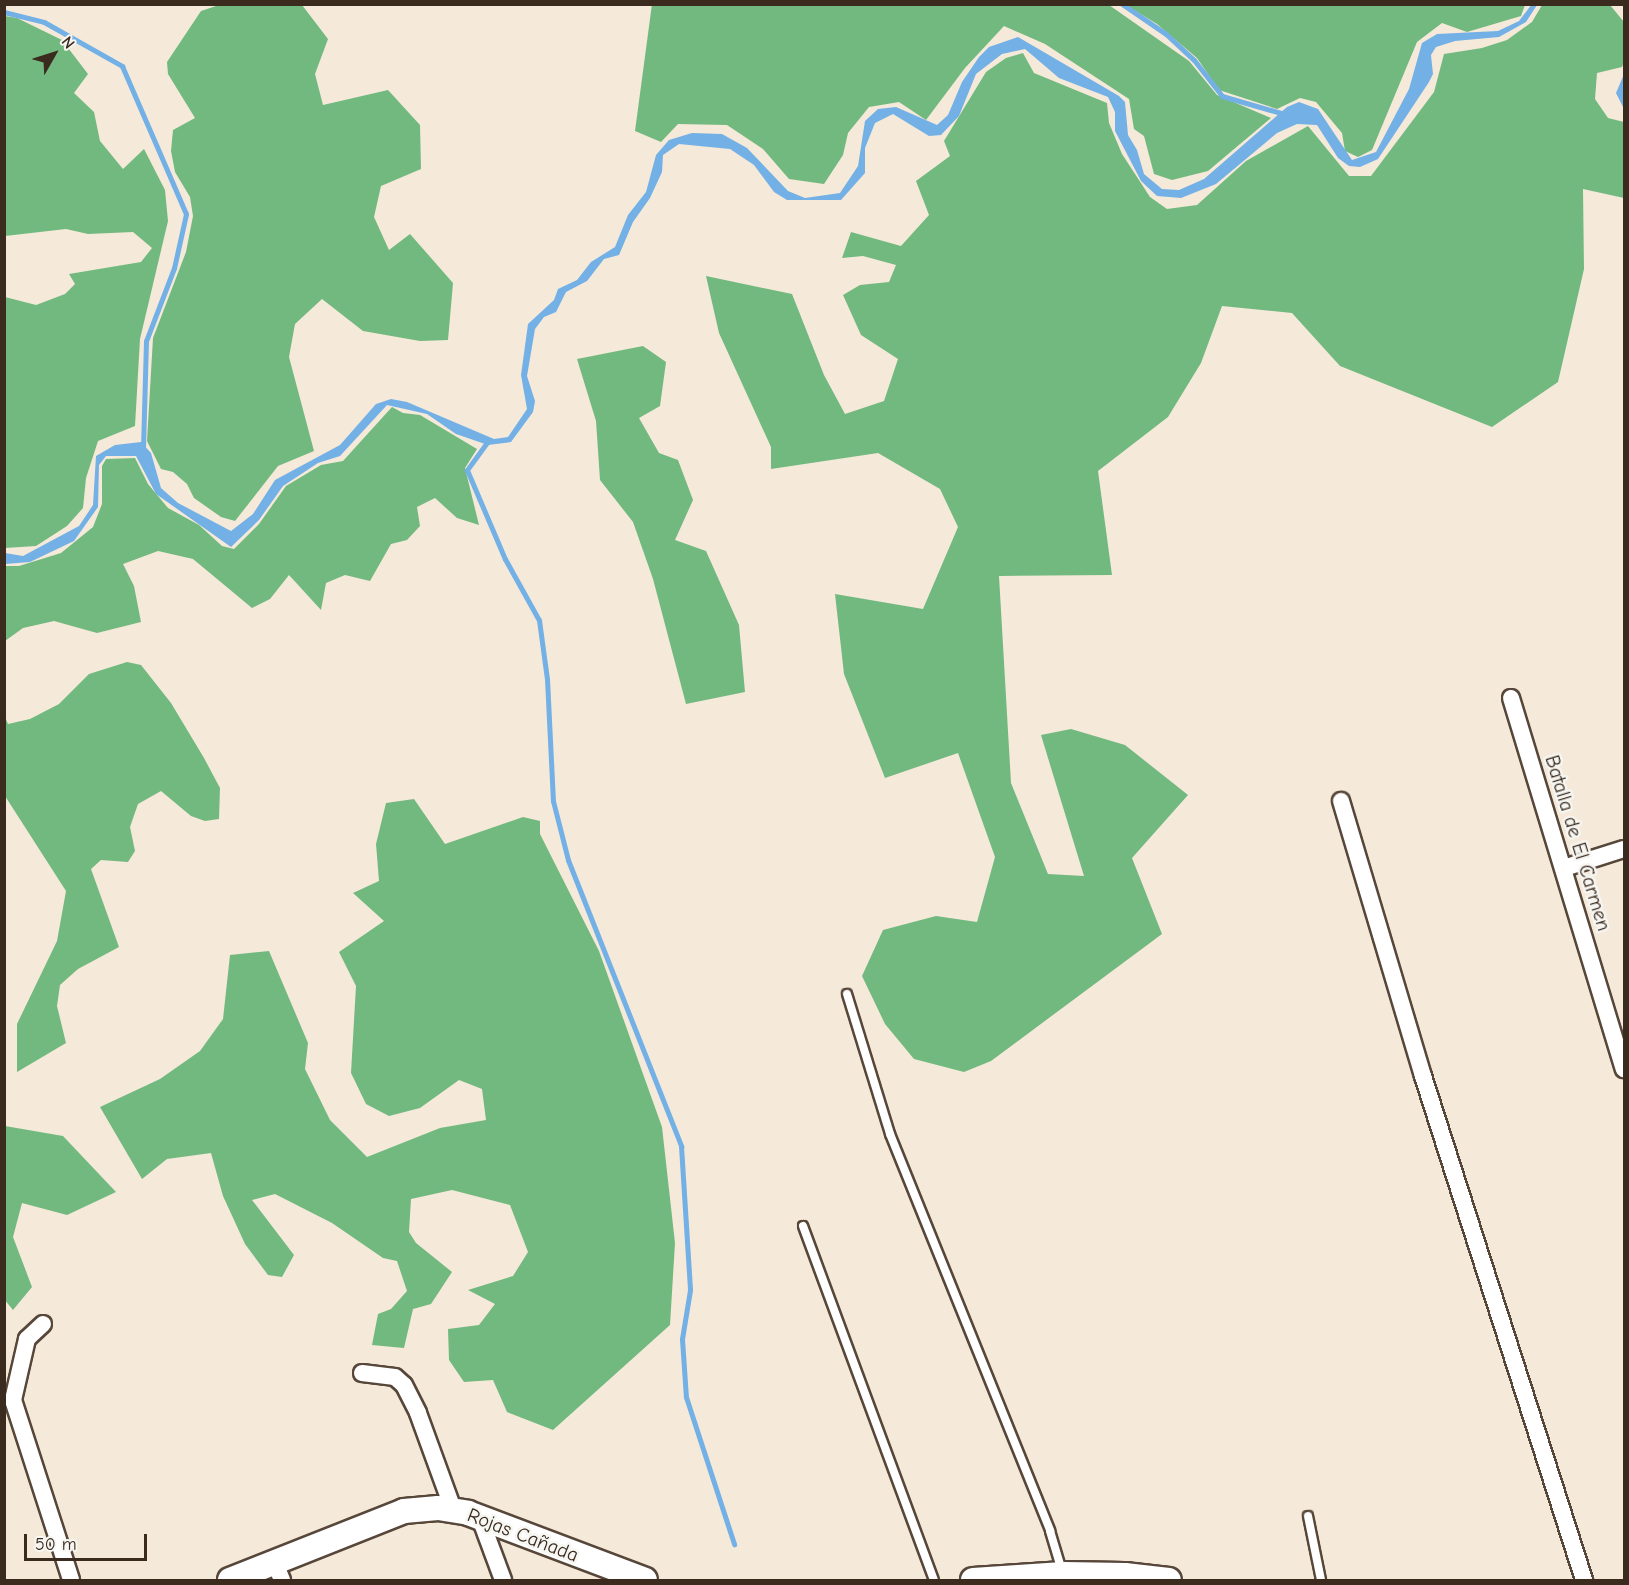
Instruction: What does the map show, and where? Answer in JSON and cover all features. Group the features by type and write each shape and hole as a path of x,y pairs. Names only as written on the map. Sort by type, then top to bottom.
{"main road":[{"name":"Rojas Cañada","path":"231,1581 278,1571 404,1511 453,1509 645,1581"},
{"path":"973,1581 1063,1574 1167,1580"}],"street":[{"name":"Batalla de El Carmen","path":"1511,698 1622,1050 1624,1069"},
{"path":"1341,801 1423,1076 1584,1581"},
{"path":"1564,868 1624,849"},
{"path":"43,1324 27,1338 14,1400 71,1581"},
{"path":"362,1373 377,1372 395,1377 404,1385 418,1413 453,1509"},
{"path":"480,1518 503,1581"}],"lane":[{"path":"847,994 890,1134 1046,1520 1063,1574"},
{"path":"803,1226 934,1581"},
{"path":"1308,1516 1321,1581"}],"green space":[{"path":"222,4 302,5 328,39 315,74 323,105 388,90 420,125 421,169 381,186 374,217 389,250 410,234 453,283 448,340 420,341 363,331 322,299 295,324 289,357 314,451 278,466 235,521 221,517 194,498 187,484 173,472 161,469 147,441 153,338 186,252 193,216 190,197 175,172 171,151 173,130 195,118 168,74 167,62 201,11"},
{"path":"652,4 1109,5 1189,61 1217,95 1271,118 1208,171 1172,180 1154,174 1144,136 1134,129 1129,99 1045,44 1004,26 965,68 926,120 899,102 869,107 848,133 843,155 824,184 789,179 763,149 727,125 678,124 661,142 635,131"},
{"path":"1126,5 1525,5 1521,16 1467,32 1442,23 1417,42 1372,150 1358,157 1345,151 1342,133 1316,102 1300,98 1277,109 1219,90 1197,58 1157,24"},
{"path":"1542,5 1610,5 1624,22 1624,62 1622,67 1597,73 1595,99 1608,118 1624,122 1624,198 1583,189 1584,269 1558,382 1492,427 1340,366 1292,313 1222,306 1201,363 1168,417 1098,471 1112,575 999,576 1011,783 1048,874 1084,876 1041,735 1071,729 1125,745 1188,795 1132,858 1162,934 991,1061 964,1072 914,1059 885,1024 862,976 883,930 936,916 977,922 995,857 958,753 885,778 844,674 835,594 923,609 958,527 940,489 878,453 771,469 771,447 719,333 706,276 792,294 824,375 845,414 884,401 898,359 861,335 843,295 860,285 889,282 896,265 863,256 842,258 851,232 901,246 929,215 916,181 950,156 944,141 986,72 1006,58 1023,53 1034,73 1107,103 1109,123 1122,154 1150,197 1167,209 1197,205 1246,161 1308,126 1349,176 1371,176 1434,92 1444,54 1482,48 1507,40 1532,22"},
{"path":"5,16 17,18 62,40 88,74 74,93 94,112 100,141 123,169 144,149 165,190 168,221 140,339 135,426 98,441 86,478 83,508 67,526 36,546 5,548 5,297 36,305 65,294 75,284 69,274 141,262 152,248 133,232 88,234 66,229 5,236"},
{"path":"643,346 666,362 660,406 639,418 659,453 678,460 693,500 675,540 706,551 739,625 745,692 686,704 653,579 633,522 600,480 596,421 577,359"},
{"path":"392,407 403,413 420,415 477,449 465,468 479,525 457,518 435,498 417,507 420,526 407,540 391,544 370,581 345,575 326,583 321,610 289,575 270,599 252,608 193,559 158,551 123,564 134,586 141,622 97,633 54,621 23,628 5,641 5,566 19,566 61,553 93,527 102,504 102,466 106,459 135,458 148,484 168,508 199,525 222,546 234,549 259,524 286,486 321,465 343,461"},
{"path":"127,662 141,665 171,703 204,758 220,788 219,819 205,821 191,816 161,791 138,804 130,827 135,851 128,862 101,860 91,869 119,947 78,969 60,985 57,1006 66,1043 17,1072 17,1024 57,941 66,891 5,796 5,717 8,724 30,719 59,704 89,674"},
{"path":"414,799 445,844 523,817 540,821 540,834 599,951 662,1127 675,1243 670,1325 553,1430 507,1412 493,1380 464,1382 449,1360 448,1329 479,1325 495,1304 468,1290 513,1276 528,1252 510,1205 452,1190 411,1199 409,1232 416,1243 452,1272 431,1304 413,1309 404,1348 372,1345 378,1314 391,1309 407,1291 397,1261 383,1258 332,1223 275,1194 252,1200 294,1255 282,1277 268,1275 245,1244 223,1196 211,1153 167,1159 142,1179 100,1107 160,1079 200,1051 223,1019 230,955 269,951 308,1043 305,1069 330,1120 367,1157 440,1128 486,1120 482,1089 459,1080 420,1108 389,1116 366,1104 351,1073 356,986 339,952 384,921 353,893 379,881 376,844 386,803"},
{"path":"5,1126 63,1136 116,1192 67,1215 22,1203 13,1237 32,1287 13,1310 4,1299"}],"water":[{"path":"1532,4 1537,5 1526,22 1499,37 1455,41 1436,47 1431,55 1433,74 1429,82 1378,159 1360,167 1349,166 1338,158 1317,125 1297,124 1277,133 1216,184 1181,198 1157,196 1141,181 1115,131 1115,112 1108,97 1059,78 1025,49 1002,54 976,74 959,116 941,135 929,136 893,114 875,123 865,148 865,173 841,200 787,200 774,192 754,165 730,149 679,144 663,155 662,172 650,198 633,222 619,255 604,259 587,281 566,292 556,312 544,317 535,329 527,376 535,401 533,412 511,442 488,445 456,434 427,414 387,405 340,456 318,463 283,486 259,520 231,547 156,494 136,456 106,456 99,465 98,507 74,541 30,562 5,564 5,553 23,556 79,526 93,505 96,456 115,445 141,442 151,453 161,488 178,503 231,531 253,514 275,480 340,445 376,404 391,399 407,402 494,439 508,437 527,409 521,375 528,324 554,300 558,289 577,280 591,262 615,247 628,215 646,192 656,155 669,140 692,133 722,134 747,148 788,191 805,198 840,193 858,166 865,121 878,109 896,107 937,125 948,115 962,82 979,57 989,47 1018,37 1119,96 1125,102 1128,135 1137,150 1144,174 1162,189 1179,190 1204,179 1287,107 1299,102 1318,109 1352,160 1376,152 1409,89 1422,43 1437,34 1498,31 1519,21"},
{"path":"1624,74 1624,109 1616,93"}],"waterway":[{"path":"1122,4 1166,34 1194,60 1222,96 1288,115"},
{"path":"4,12 44,22 122,66 186,214 174,268 146,341 143,448"},
{"path":"488,441 467,470 505,559 539,620 547,679 553,801 568,860 681,1146 690,1290 682,1339 686,1397 734,1544"}]}
